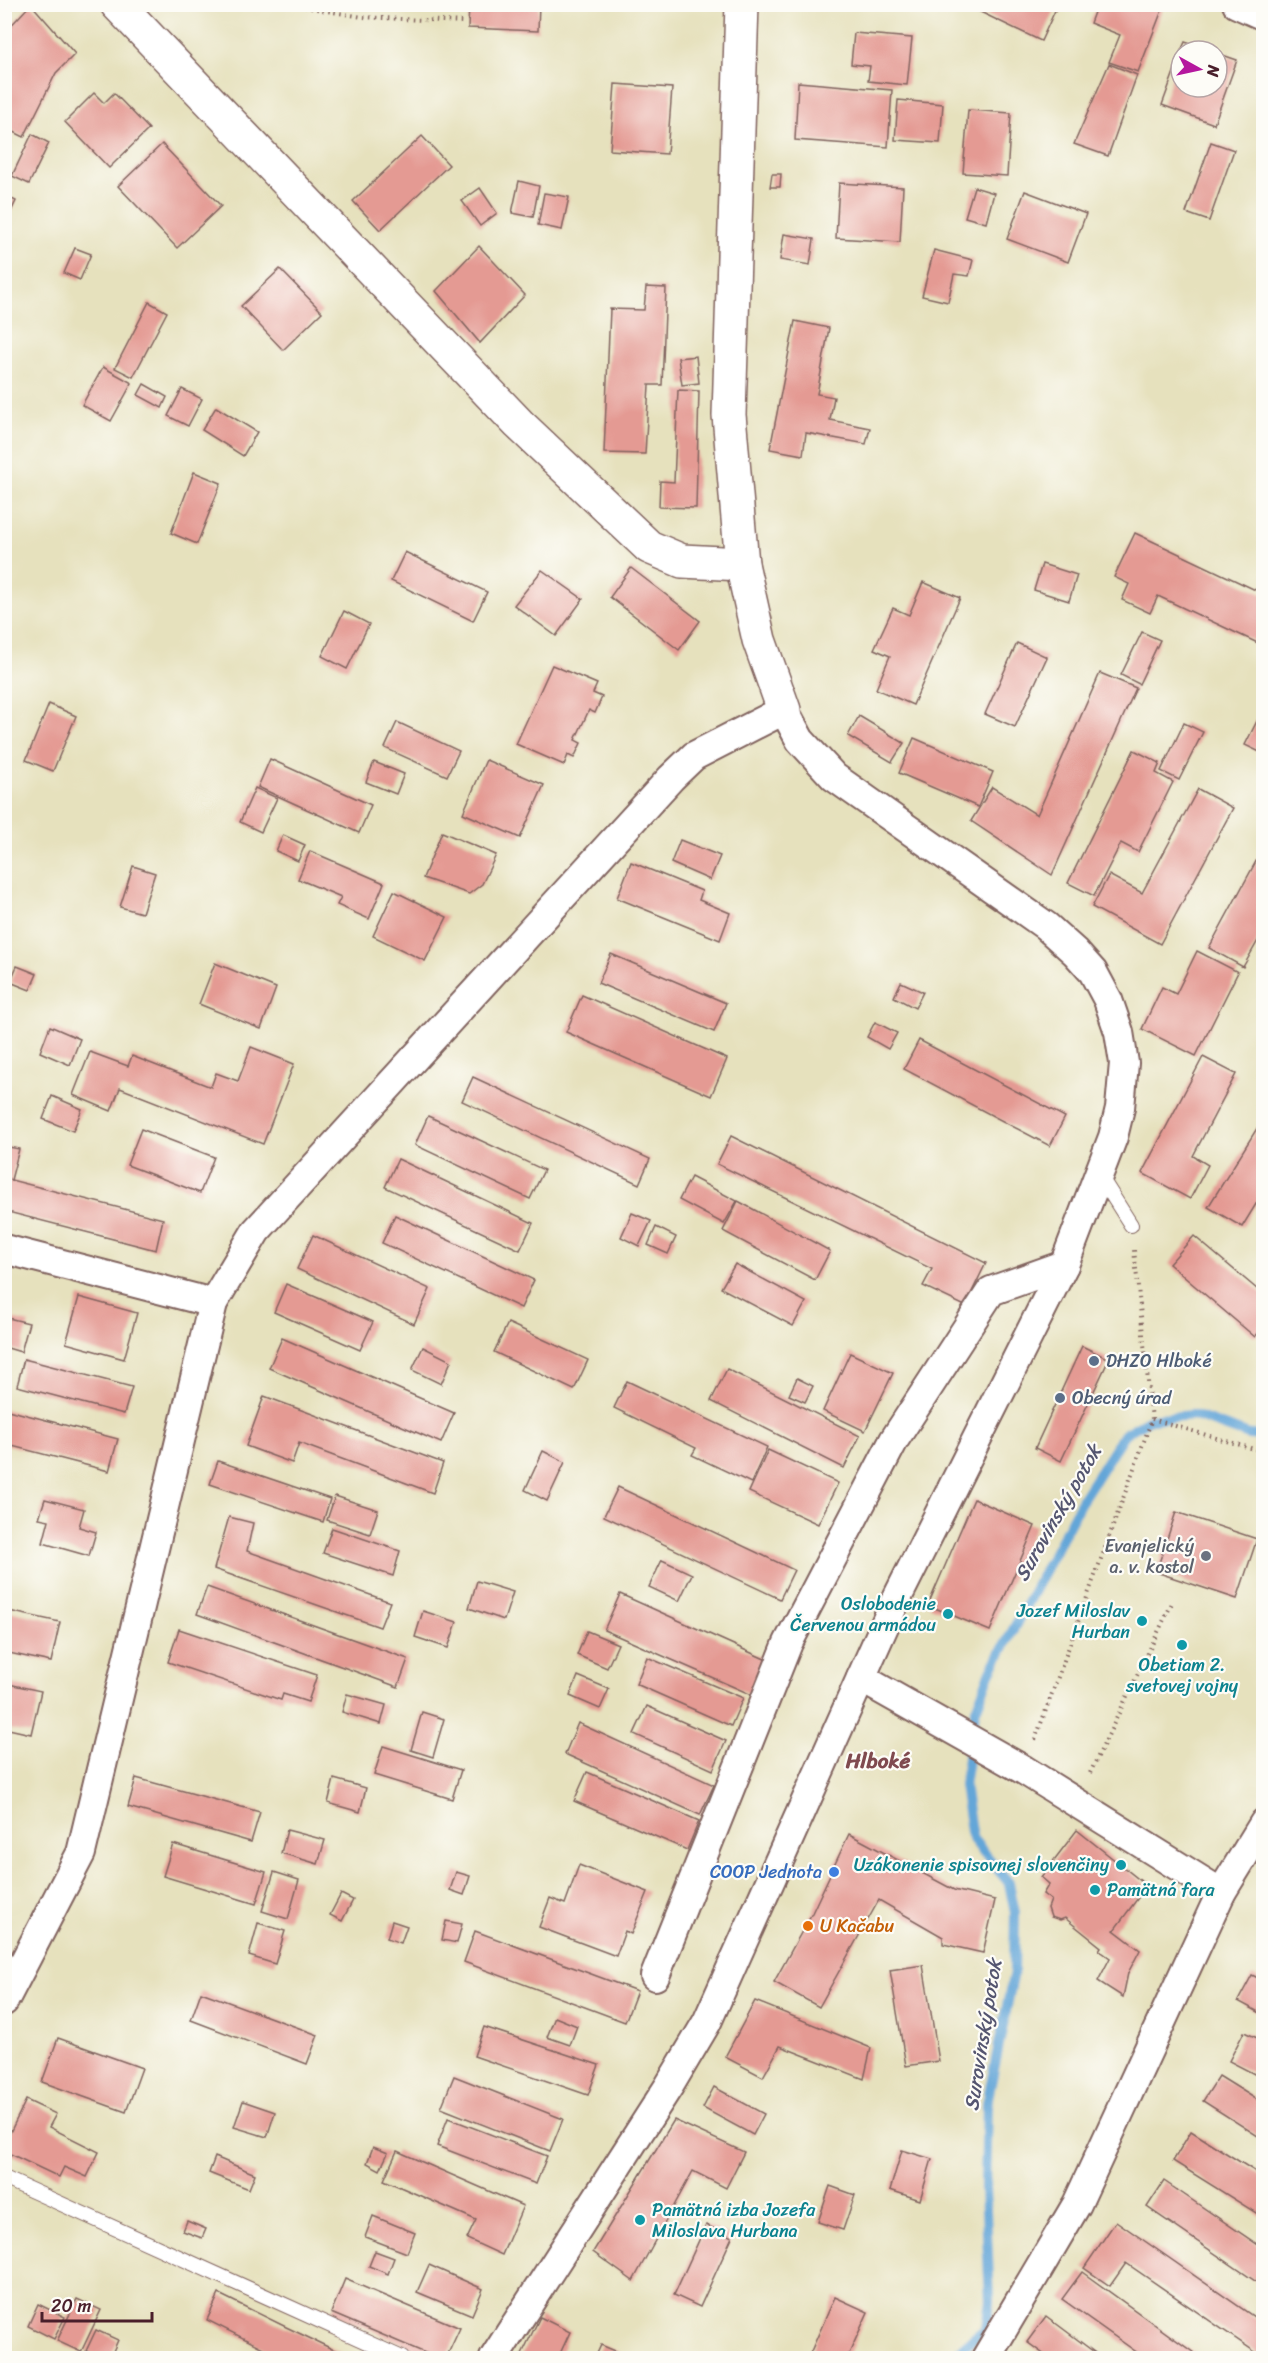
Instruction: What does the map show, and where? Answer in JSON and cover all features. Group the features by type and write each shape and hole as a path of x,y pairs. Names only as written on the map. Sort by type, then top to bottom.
{"street":[{"path":"117,4 519,424 649,547 682,561 742,564"},
{"path":"494,2358 669,2086 707,2022 894,1604 1064,1265 1100,1176 1120,1108 1124,1063 1119,1032 1108,1000 1093,972 1046,926 834,777 800,740 784,710 759,640 742,564 729,415 742,4"},
{"path":"1237,4 1263,16"},
{"path":"4,2001 81,1853 213,1303 256,1232 671,778 694,756 784,710"},
{"path":"4,1249 213,1303"},
{"path":"655,1976 788,1643 894,1440 991,1291 1064,1265"},
{"path":"861,1678 1024,1770 1221,1893"},
{"path":"986,2358 1077,2204 1221,1893 1263,1823"}],"lane":[{"path":"1100,1176 1131,1225"},
{"path":"4,2178 402,2358"}],"path":[{"path":"287,4 362,17 464,22"},
{"path":"1024,1770 1152,1419 1131,1225"},
{"path":"1152,1419 1263,1452"},
{"path":"1076,1802 1173,1601"}],"building":[{"path":"31,4 75,54 56,73 24,137 4,127 4,68 8,61 4,58 4,33"},
{"path":"469,4 539,4 538,31 468,28"},
{"path":"973,4 1058,4 1041,41 972,8"},
{"path":"1097,4 1164,5 1138,72 1109,62 1120,35 1090,23"},
{"path":"854,33 912,38 907,85 868,81 870,66 851,64"},
{"path":"1229,57 1237,60 1229,82"},
{"path":"1109,64 1137,75 1108,156 1074,144"},
{"path":"798,82 892,90 888,147 795,140"},
{"path":"615,84 672,88 667,154 610,150"},
{"path":"1169,86 1169,99 1223,99 1214,124 1162,105"},
{"path":"94,93 104,103 114,93 149,129 109,168 65,122"},
{"path":"898,100 943,104 940,143 895,140"},
{"path":"968,110 1011,113 1007,176 963,173"},
{"path":"32,134 49,143 29,184 12,176"},
{"path":"422,136 449,165 380,230 353,201"},
{"path":"1211,142 1234,150 1209,221 1186,213"},
{"path":"162,144 221,206 177,248 118,186"},
{"path":"772,174 781,174 780,187 770,187"},
{"path":"519,181 539,186 533,217 512,213"},
{"path":"839,183 903,187 900,242 836,238"},
{"path":"974,187 994,193 986,223 965,217"},
{"path":"480,188 497,213 480,226 462,201"},
{"path":"1025,191 1086,214 1068,262 1007,239"},
{"path":"544,193 569,197 562,230 538,225"},
{"path":"4,195 16,201 6,222 4,221"},
{"path":"784,234 814,239 810,265 780,260"},
{"path":"479,246 525,295 480,343 436,291"},
{"path":"75,248 91,254 80,280 64,273"},
{"path":"934,250 973,260 969,276 954,274 948,302 922,296"},
{"path":"280,269 322,312 283,350 241,306"},
{"path":"646,287 666,288 662,385 649,385 645,454 604,453 610,309 644,310"},
{"path":"149,302 167,312 133,377 115,368"},
{"path":"795,321 829,328 817,394 834,397 830,420 870,428 866,444 806,433 803,455 770,449"},
{"path":"696,356 699,383 682,385 678,358"},
{"path":"103,367 132,383 111,421 82,405"},
{"path":"144,384 167,397 162,408 138,395"},
{"path":"182,389 202,399 188,426 168,416"},
{"path":"678,390 699,391 696,508 659,507 660,481 674,482"},
{"path":"216,407 257,432 243,456 202,430"},
{"path":"194,472 221,483 197,544 171,533"},
{"path":"1135,533 1264,594 1264,646 1158,596 1150,613 1122,600 1129,584 1114,577"},
{"path":"405,552 487,592 473,621 391,581"},
{"path":"1042,564 1077,575 1069,601 1034,590"},
{"path":"631,568 700,621 679,650 610,597"},
{"path":"542,570 583,599 556,636 514,605"},
{"path":"923,582 960,598 913,705 876,689 890,656 874,649 893,608 909,615"},
{"path":"344,611 369,624 347,669 322,656"},
{"path":"1142,632 1160,640 1139,684 1121,675"},
{"path":"1017,643 1047,657 1015,727 985,714"},
{"path":"552,665 597,684 593,693 602,697 595,713 589,710 575,740 581,743 574,758 568,755 564,765 516,744"},
{"path":"1100,673 1136,688 1052,875 971,821 992,787 1037,815"},
{"path":"49,704 76,716 53,771 26,760"},
{"path":"1264,707 1264,754 1245,745"},
{"path":"859,716 904,743 892,762 848,736"},
{"path":"397,722 459,751 447,776 385,748"},
{"path":"1184,723 1203,732 1179,780 1161,771"},
{"path":"914,738 993,772 978,807 899,773"},
{"path":"1134,750 1160,763 1156,773 1173,782 1138,852 1121,843 1094,896 1068,883"},
{"path":"270,759 371,805 359,833 258,787"},
{"path":"486,760 544,785 520,838 463,813"},
{"path":"374,762 404,774 396,794 366,782"},
{"path":"255,788 277,798 261,832 240,822"},
{"path":"1198,789 1233,808 1160,944 1092,907 1109,875 1142,893"},
{"path":"442,832 496,855 482,884 469,894 423,878"},
{"path":"283,835 305,845 298,861 276,851"},
{"path":"680,840 720,856 710,880 671,863"},
{"path":"310,851 384,883 369,919 337,905 341,897 298,879"},
{"path":"1260,854 1264,856 1264,930 1243,967 1209,948"},
{"path":"631,862 702,891 699,900 730,913 720,940 617,898"},
{"path":"133,866 155,873 142,913 120,907"},
{"path":"394,891 447,917 425,961 373,936"},
{"path":"1197,951 1238,972 1196,1056 1142,1029 1162,987 1176,994"},
{"path":"611,954 726,1003 714,1032 598,983"},
{"path":"215,963 276,988 261,1029 199,1004"},
{"path":"17,966 37,974 30,990 10,982"},
{"path":"901,982 923,992 915,1008 894,997"},
{"path":"582,995 727,1059 711,1096 566,1032"},
{"path":"875,1022 897,1033 888,1049 867,1037"},
{"path":"50,1026 80,1039 70,1065 40,1052"},
{"path":"919,1040 1065,1117 1050,1146 904,1069"},
{"path":"251,1047 294,1064 263,1144 120,1088 111,1111 73,1095 90,1052 128,1066 132,1056 211,1087 216,1073 238,1081"},
{"path":"1203,1057 1236,1074 1193,1156 1208,1165 1190,1199 1142,1173"},
{"path":"473,1077 650,1159 639,1184 462,1101"},
{"path":"52,1096 82,1109 73,1131 43,1119"},
{"path":"428,1116 544,1170 530,1199 415,1145"},
{"path":"1264,1117 1264,1191 1242,1227 1208,1207"},
{"path":"141,1129 214,1157 200,1193 127,1165"},
{"path":"731,1136 986,1263 965,1306 923,1286 932,1269 717,1164"},
{"path":"4,1146 19,1149 11,1180 163,1219 156,1250 4,1211"},
{"path":"398,1159 533,1223 520,1250 385,1187"},
{"path":"691,1177 737,1201 724,1224 679,1200"},
{"path":"738,1201 830,1251 815,1280 723,1231"},
{"path":"632,1213 651,1221 639,1246 621,1237"},
{"path":"395,1215 534,1280 521,1308 382,1243"},
{"path":"656,1227 676,1237 668,1254 648,1245"},
{"path":"313,1235 430,1289 414,1324 297,1269"},
{"path":"1194,1236 1264,1295 1264,1326 1255,1337 1169,1264"},
{"path":"735,1264 806,1302 793,1326 721,1288"},
{"path":"286,1284 373,1322 360,1350 274,1312"},
{"path":"79,1297 137,1313 124,1359 66,1343"},
{"path":"4,1317 29,1323 21,1352 4,1347"},
{"path":"508,1323 588,1360 574,1390 494,1352"},
{"path":"282,1338 454,1413 441,1443 269,1368"},
{"path":"1082,1346 1109,1359 1061,1461 1035,1448"},
{"path":"423,1347 451,1361 441,1384 412,1370"},
{"path":"850,1353 893,1373 865,1431 823,1411"},
{"path":"24,1359 132,1387 124,1414 17,1386"},
{"path":"727,1369 860,1436 844,1468 711,1401"},
{"path":"797,1378 813,1386 805,1402 789,1395"},
{"path":"627,1381 767,1447 751,1483 692,1455 696,1448 614,1408"},
{"path":"264,1396 443,1463 433,1493 299,1443 292,1463 246,1446"},
{"path":"4,1409 118,1439 109,1471 4,1444"},
{"path":"768,1450 838,1483 818,1524 749,1492"},
{"path":"543,1451 565,1462 547,1501 525,1490"},
{"path":"218,1461 330,1499 323,1522 210,1484"},
{"path":"618,1487 794,1570 780,1599 604,1516"},
{"path":"335,1496 378,1510 370,1534 327,1520"},
{"path":"45,1499 84,1509 79,1527 96,1532 89,1556 43,1543 49,1520 39,1518"},
{"path":"974,1499 1035,1526 990,1631 928,1605"},
{"name":"Evanjelický a. v. kostol","path":"1176,1512 1257,1539 1237,1599 1156,1572"},
{"path":"229,1517 253,1523 247,1551 390,1602 380,1627 214,1569"},
{"path":"332,1528 400,1551 393,1576 323,1553"},
{"path":"662,1560 692,1574 679,1601 649,1587"},
{"path":"477,1581 513,1592 504,1620 469,1608"},
{"path":"207,1587 408,1659 398,1687 197,1614"},
{"path":"620,1594 767,1660 752,1695 604,1630"},
{"path":"4,1610 60,1622 51,1662 4,1652"},
{"path":"423,1611 457,1622 448,1648 415,1637"},
{"path":"179,1629 317,1675 308,1702 283,1694 281,1700 168,1662"},
{"path":"587,1631 618,1644 607,1668 577,1655"},
{"path":"647,1657 743,1698 731,1726 636,1684"},
{"path":"578,1676 609,1689 600,1709 570,1696"},
{"path":"4,1683 41,1691 31,1734 4,1728"},
{"path":"347,1694 386,1705 381,1724 342,1712"},
{"path":"647,1706 726,1741 713,1770 634,1734"},
{"path":"422,1712 444,1719 433,1757 411,1750"},
{"path":"578,1723 714,1785 700,1815 565,1754"},
{"path":"383,1746 461,1770 452,1799 374,1775"},
{"path":"587,1772 699,1821 687,1850 574,1801"},
{"path":"136,1778 260,1812 251,1842 128,1807"},
{"path":"334,1779 366,1788 360,1812 328,1803"},
{"path":"287,1830 325,1840 318,1864 281,1853"},
{"name":"Pamätná fara","path":"1077,1830 1147,1886 1114,1930 1140,1950 1128,1973 1123,1997 1098,1981 1110,1958 1099,1950 1101,1947 1065,1918 1060,1920 1051,1917 1048,1908 1051,1900 1043,1894 1049,1884 1041,1877"},
{"path":"849,1834 954,1890 995,1900 983,1953 943,1944 943,1937 879,1900 819,2007 774,1982 812,1913"},
{"path":"173,1844 266,1872 256,1904 163,1876"},
{"path":"579,1865 648,1892 631,1934 625,1931 616,1956 539,1927 550,1898 565,1904"},
{"path":"274,1872 299,1880 288,1919 262,1911"},
{"path":"456,1872 470,1876 464,1895 450,1890"},
{"path":"341,1894 353,1900 342,1921 330,1915"},
{"path":"392,1921 407,1926 401,1943 387,1938"},
{"path":"446,1921 462,1924 457,1943 442,1940"},
{"path":"258,1923 285,1931 275,1964 249,1956"},
{"path":"475,1931 637,1991 625,2022 464,1962"},
{"path":"923,1965 939,2061 906,2066 890,1970"},
{"path":"1252,1975 1264,1981 1264,2015 1238,2001"},
{"path":"201,1992 318,2035 307,2064 191,2020"},
{"path":"755,2001 871,2048 864,2079 780,2046 763,2077 725,2057"},
{"path":"555,2017 577,2026 570,2045 547,2037"},
{"path":"484,2027 599,2065 588,2095 474,2056"},
{"path":"1244,2032 1264,2041 1264,2079 1229,2061"},
{"path":"58,2038 142,2068 126,2112 42,2082"},
{"path":"454,2076 563,2119 550,2151 441,2108"},
{"path":"1219,2076 1264,2104 1264,2140 1203,2101"},
{"path":"714,2087 764,2114 753,2135 703,2108"},
{"path":"26,2100 56,2114 49,2127 99,2152 87,2177 64,2167 59,2177 4,2151 4,2145"},
{"path":"243,2101 275,2112 267,2137 234,2127"},
{"path":"448,2118 547,2156 536,2184 437,2146"},
{"name":"Pamätná izba Jozefa Miloslava Hurbana","path":"674,2120 744,2152 726,2188 693,2171 633,2281 593,2252"},
{"path":"1191,2131 1264,2177 1264,2218 1173,2161"},
{"path":"373,2147 388,2153 380,2170 367,2163"},
{"path":"902,2150 932,2159 920,2200 890,2190"},
{"path":"397,2151 523,2206 502,2255 467,2239 476,2220 384,2180"},
{"path":"215,2157 255,2174 249,2189 209,2173"},
{"path":"1164,2181 1264,2249 1264,2287 1147,2207"},
{"path":"830,2186 855,2195 843,2230 818,2222"},
{"path":"373,2216 415,2233 407,2253 365,2237"},
{"path":"187,2221 206,2229 202,2238 183,2231"},
{"path":"1116,2221 1264,2324 1264,2358 1126,2263 1110,2286 1084,2268"},
{"path":"706,2225 732,2237 700,2307 674,2295"},
{"path":"375,2251 394,2258 388,2274 369,2266"},
{"path":"429,2265 483,2289 472,2315 417,2292"},
{"path":"1082,2272 1201,2358 1145,2358 1062,2299"},
{"path":"345,2279 460,2328 446,2358 437,2358 331,2313"},
{"path":"219,2294 351,2358 285,2358 271,2352 207,2320"},
{"path":"835,2297 868,2312 847,2358 808,2358"},
{"path":"77,2299 101,2310 81,2352 57,2341"},
{"path":"38,2304 65,2317 54,2339 28,2326"},
{"path":"1046,2316 1102,2358 1049,2358 1027,2342"},
{"path":"540,2317 570,2332 558,2358 520,2358"},
{"path":"96,2330 118,2340 110,2358 102,2358 86,2351"},
{"path":"601,2345 632,2358 595,2358"}],"waterway":[{"name":"Surovinský potok","path":"950,2358 986,2328 990,2301 985,2188 987,2103 1014,1972 1015,1913 1009,1883 972,1838 964,1785 975,1712 990,1673 1083,1498 1124,1434 1150,1419 1193,1415 1249,1435 1264,1436"}],"place":[{"name":"DHZO Hlboké","path":"1094,1361"},
{"name":"Obecný úrad","path":"1060,1398"},
{"name":"Evanjelický a. v. kostol","path":"1206,1556"},
{"name":"Oslobodenie Červenou armádou","path":"948,1614"},
{"name":"Jozef Miloslav Hurban","path":"1142,1621"},
{"name":"Obetiam 2. svetovej vojny","path":"1182,1645"},
{"name":"Uzákonenie spisovnej slovenčiny","path":"1121,1865"},
{"name":"COOP Jednota","path":"834,1872"},
{"name":"Pamätná fara","path":"1095,1890"},
{"name":"U Kačabu","path":"808,1926"},
{"name":"Pamätná izba Jozefa Miloslava Hurbana","path":"640,2220"}],"district":[{"name":"Hlboké","path":"878,1761"}]}
